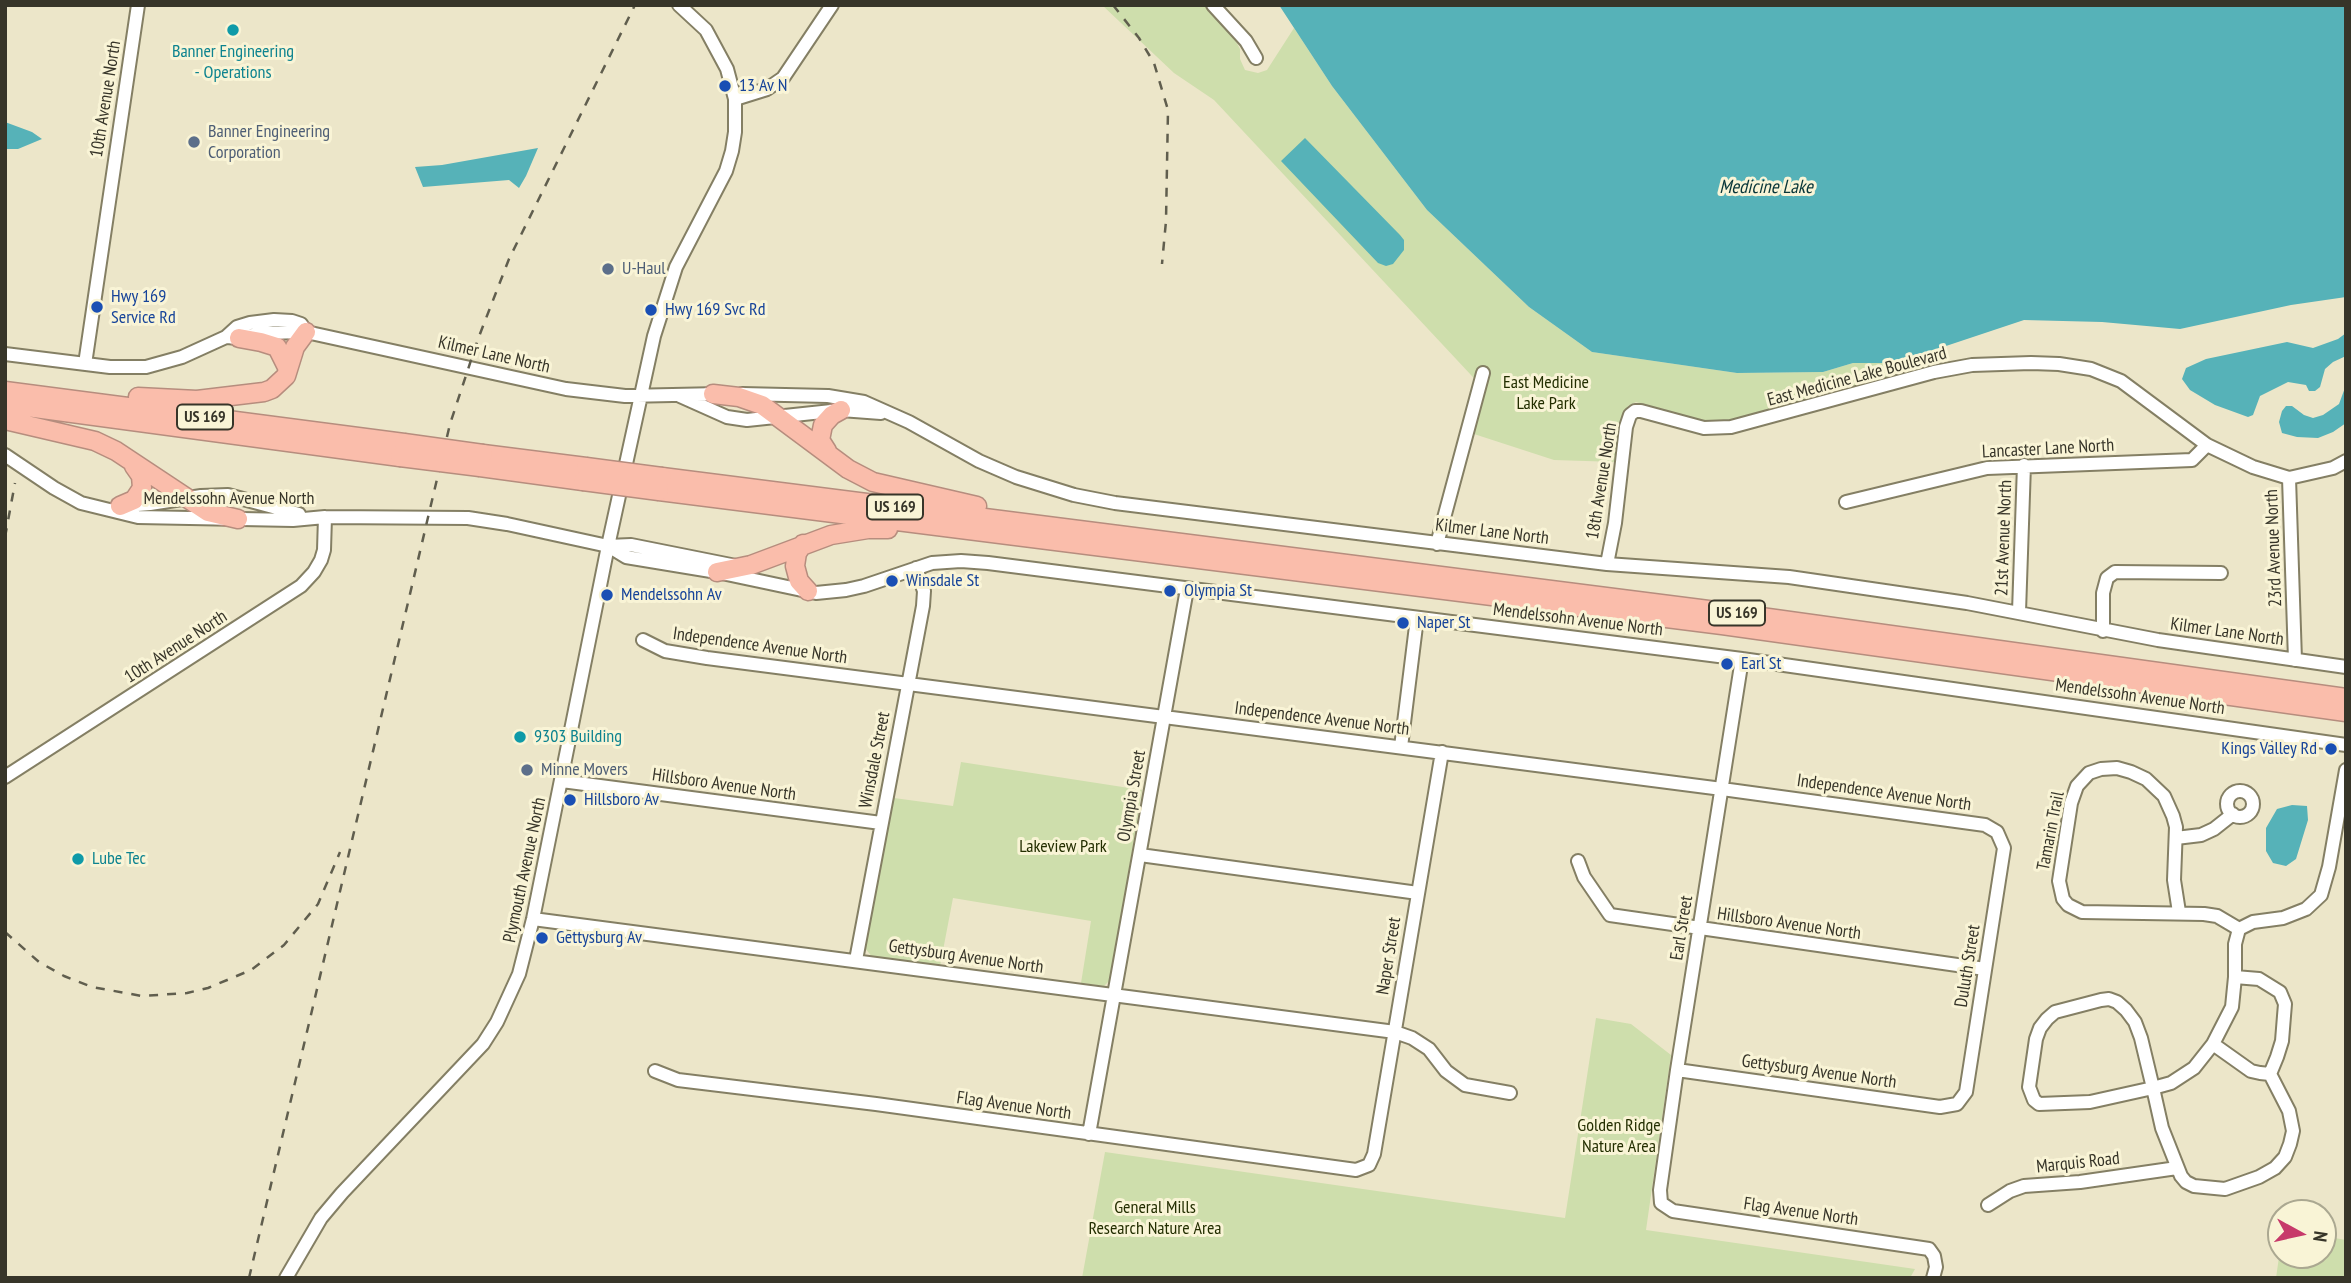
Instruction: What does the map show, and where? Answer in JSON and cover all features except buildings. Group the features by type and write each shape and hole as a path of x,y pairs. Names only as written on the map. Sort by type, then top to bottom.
{"highway":[{"path":"5,389 197,400 264,392 281,383 295,347 306,332"},
{"path":"232,338 277,347 288,369"},
{"name":"US 169","path":"5,389 402,450"},
{"path":"713,394 751,400 781,417 832,457 863,477 892,488 1128,536"},
{"name":"US 169","path":"5,404 481,460 1032,538 1736,627 2346,712"},
{"path":"832,457 823,446 820,434 826,419 841,410"},
{"path":"5,419 85,438 116,451 208,512 238,519"},
{"path":"120,506 134,500 142,488 141,476 127,458"},
{"name":"US 169","path":"661,484 1128,536 1745,614 2346,698"},
{"path":"717,572 742,568 831,535 868,529 1032,538"},
{"path":"803,544 795,559 796,574 808,592"},
{"path":"2228,695 2346,724"}],"street":[{"name":"10th Avenue North","path":"85,364 138,5"},
{"name":"Plymouth Avenue North","path":"286,1278 321,1218 342,1193 483,1044 497,1022 519,974 533,919 608,547 654,336 676,267 726,171 735,132 735,99 727,69 706,30 679,5"},
{"path":"735,99 767,89 783,78 832,5"},
{"path":"1213,5 1246,41 1256,58"},
{"name":"Kilmer Lane North","path":"5,354 129,368 162,364 232,338 237,327 274,320 301,324 306,332 566,389 625,396 776,394 841,397 875,406 979,461 1038,485 1115,503 1607,564 1789,578 2019,612 2103,631 2346,667"},
{"name":"East Medicine Lake Boulevard","path":"1641,411 1704,428 1731,427 1934,372 1972,365 2059,364 2091,369 2121,381 2207,445 2253,467 2289,478 2333,468 2346,461"},
{"path":"1437,544 1483,373"},
{"name":"Kilmer Lane North","path":"678,395 737,419 757,420 841,410 892,415"},
{"name":"18th Avenue North","path":"1607,564 1615,523 1626,427 1630,415 1641,411"},
{"name":"Lancaster Lane North","path":"1846,502 1987,468 2192,460 2207,445"},
{"name":"Mendelssohn Avenue North","path":"5,455 81,503 131,516 157,519 475,519 608,547 631,545 742,568 808,592"},
{"name":"21st Avenue North","path":"2019,612 2024,465"},
{"name":"23rd Avenue North","path":"2289,478 2295,660"},
{"name":"Mendelssohn Avenue North","path":"54,488 82,499 120,506 150,505 214,495 236,496 286,512 325,517"},
{"name":"10th Avenue North","path":"5,777 301,586 321,560 325,517"},
{"name":"Mendelssohn Avenue North","path":"608,547 626,557 717,572 808,592 846,590 916,568 961,561 1742,659 2346,745"},
{"name":"Winsdale Street","path":"856,960 923,606 924,591 916,568"},
{"path":"2103,631 2107,578 2115,572 2221,573"},
{"name":"Olympia Street","path":"1089,1134 1187,589"},
{"path":"1401,747 1417,618"},
{"name":"Independence Avenue North","path":"643,640 665,651 676,653 1722,789 1985,825 1997,832"},
{"name":"Earl Street","path":"1661,1203 1660,1190 1676,1069 1742,659"},
{"name":"Naper Street","path":"1369,1165 1374,1154 1442,752"},
{"name":"Tamarin Trail","path":"2179,912 2174,880 2176,838 2173,816 2164,796 2146,779 2117,768 2101,769 2083,778 2073,793 2059,881 2063,899 2068,905 2082,912 2179,912 2217,916 2239,929"},
{"path":"2235,977 2259,979 2272,985 2280,992 2285,1004 2282,1041 2270,1074 2289,1111 2293,1131 2285,1157 2275,1168 2259,1177 2225,1189 2193,1186 2186,1182 2177,1168 2162,1128 2153,1088 2141,1038 2135,1022 2117,1002 2109,999 2055,1012 2040,1028 2029,1087 2034,1100 2047,1105 2090,1102 2153,1088 2171,1083 2194,1068 2213,1044 2232,1007 2235,944 2239,929 2253,922 2283,918 2306,909 2320,895 2329,867 2346,770"},
{"name":"Hillsboro Avenue North","path":"562,781 881,824"},
{"path":"2176,838 2201,835 2214,830 2232,814"},
{"name":"Duluth Street","path":"1956,1104 1966,1092 2004,848 1997,832"},
{"path":"1140,855 1418,893"},
{"name":"Hillsboro Avenue North","path":"1578,860 1584,877 1610,915 1985,969"},
{"name":"Gettysburg Avenue North","path":"533,919 1395,1032 1412,1038 1429,1049 1446,1071 1465,1085 1510,1093"},
{"path":"2213,1044 2251,1071 2270,1074"},
{"name":"Gettysburg Avenue North","path":"1676,1069 1940,1107 1956,1104"},
{"name":"Flag Avenue North","path":"654,1071 678,1080 1356,1170 1369,1165"},
{"name":"Marquis Road","path":"1988,1206 2010,1191 2024,1186 2080,1182 2177,1168"},
{"name":"Flag Avenue North","path":"1661,1203 1673,1211 1922,1247 1929,1249 1934,1256 1936,1267 1933,1278"}],"green space":[{"name":"East Medicine Lake Park","path":"1102,5 1206,5 1232,34 1240,49 1240,59 1245,70 1258,73 1267,70 1294,28 1332,86 1427,210 1529,307 1592,352 1737,373 1823,372 1853,363 1895,363 1898,377 1761,415 1732,420 1700,421 1636,402 1628,406 1623,414 1617,462 1554,460 1474,434 1485,390 1214,100 1174,73"},
{"name":"Lakeview Park","path":"961,762 1142,790 1111,979 1104,986 1081,983 1091,921 953,898 940,966 873,958 865,948 894,798 953,806"},
{"name":"General Mills Research Nature Area","path":"1596,1018 1631,1024 1671,1055 1646,1230 1915,1269 1910,1278 1082,1278 1105,1152 1565,1218"},
{"path":"2337,1238 2346,1240 2346,1278 2276,1278 2277,1269 2337,1269"}],"water":[{"name":"Medicine Lake","path":"1279,5 2346,5 2346,297 2291,305 2180,329 2102,322 2024,320 1895,363 1853,363 1823,372 1737,373 1592,352 1529,307 1427,210 1332,86"},
{"path":"5,122 32,132 42,139 18,149 5,149"},
{"path":"1305,138 1404,240 1404,250 1393,264 1386,266 1378,263 1281,161"},
{"path":"538,148 519,188 509,180 423,187 415,167 442,165"},
{"path":"2346,333 2346,356 2325,369 2320,387 2309,391 2306,385 2288,382 2260,396 2253,415 2248,417 2215,405 2190,390 2182,379 2186,368 2206,359 2287,342 2313,348 2338,339"},
{"path":"2346,385 2346,423 2318,438 2282,433 2279,422 2286,406 2292,406 2313,418 2323,415 2339,404"},
{"path":"2292,805 2307,806 2308,820 2296,859 2286,866 2273,863 2266,851 2266,828 2277,809"}],"railway":[{"path":"249,1278 450,424 478,339 509,259 635,5"},
{"path":"1113,5 1139,38 1154,63 1168,110 1166,221 1162,264"},
{"path":"5,537 15,483"},
{"path":"5,932 39,962 92,987 142,996 187,993 208,988 251,970 284,945 318,904 340,852"}],"place":[{"name":"Banner Engineering - Operations","path":"233,30"},
{"name":"13 Av N","path":"725,86"},
{"name":"Banner Engineering Corporation","path":"194,142"},
{"name":"U-Haul","path":"608,269"},
{"name":"Hwy 169 Service Rd","path":"97,307"},
{"name":"Hwy 169 Svc Rd","path":"651,310"},
{"name":"Winsdale St","path":"892,581"},
{"name":"Olympia St","path":"1170,591"},
{"name":"Mendelssohn Av","path":"607,595"},
{"name":"Naper St","path":"1403,623"},
{"name":"Earl St","path":"1727,664"},
{"name":"9303 Building","path":"520,737"},
{"name":"Kings Valley Rd","path":"2331,749"},
{"name":"Minne Movers","path":"527,770"},
{"name":"Hillsboro Av","path":"570,800"},
{"name":"Lube Tec","path":"78,859"},
{"name":"Gettysburg Av","path":"542,938"}],"park label":[{"name":"Golden Ridge Nature Area","path":"1619,1136"}]}
